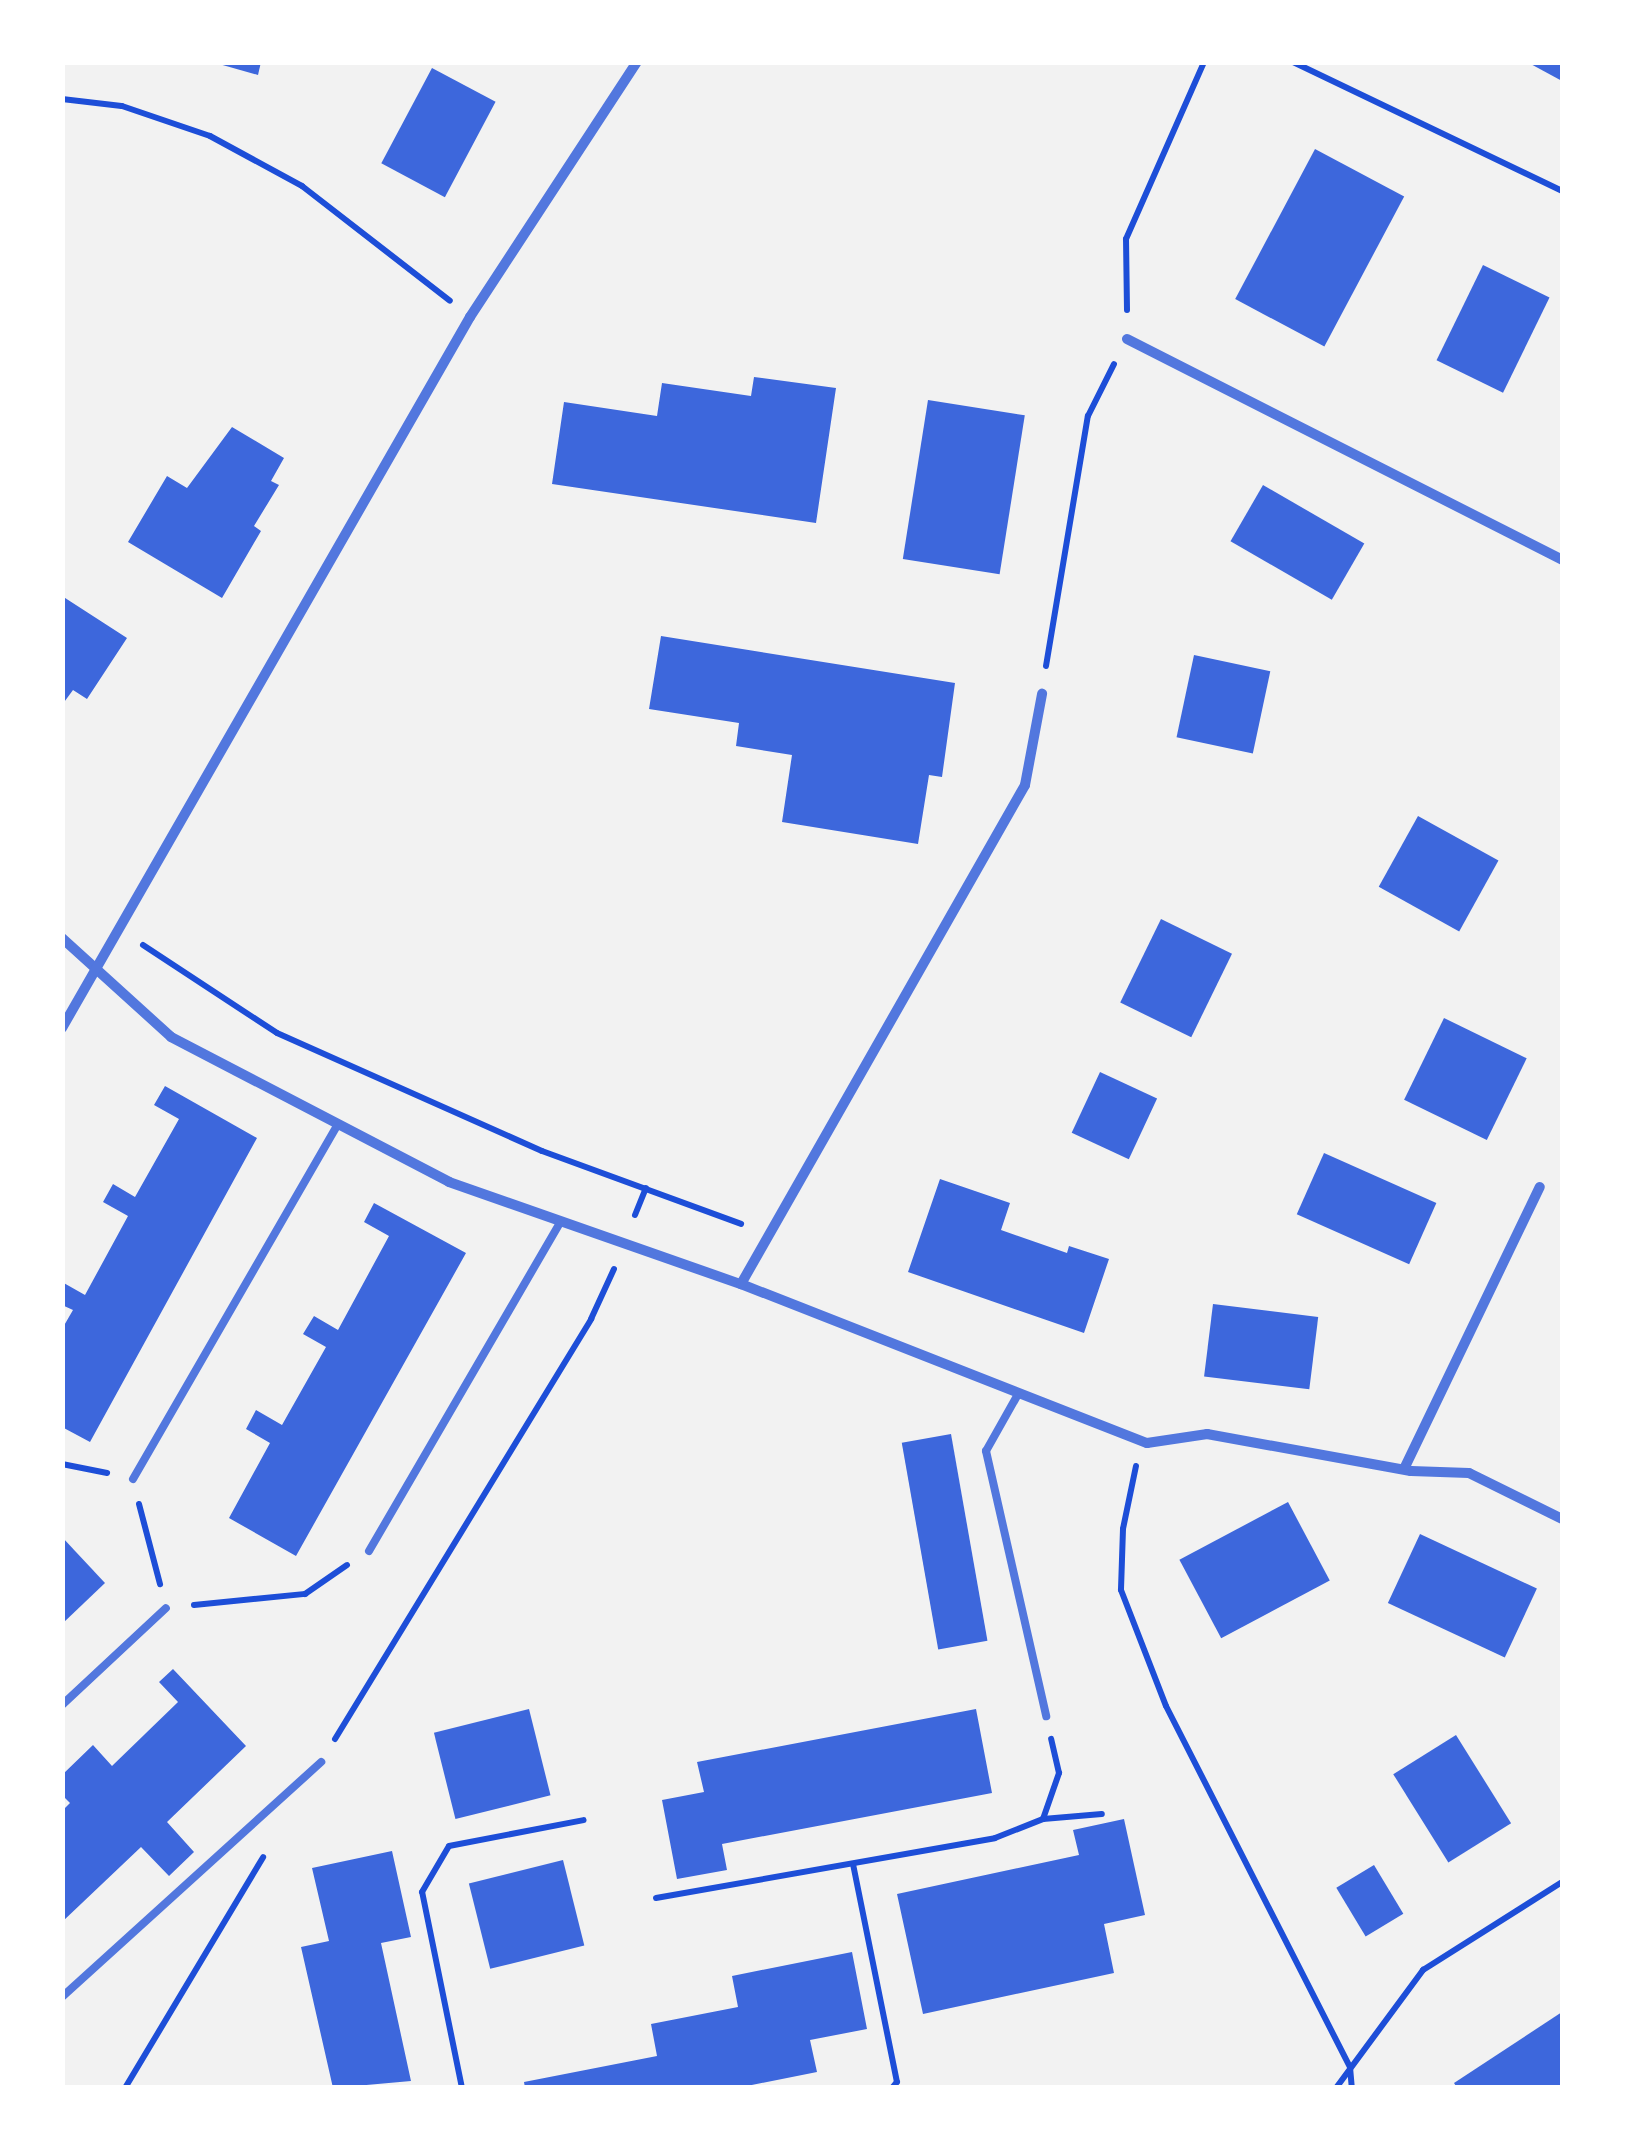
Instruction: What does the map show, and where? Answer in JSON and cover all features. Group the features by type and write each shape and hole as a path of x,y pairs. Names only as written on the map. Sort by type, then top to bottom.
{"street":[{"path":"62,1028 470,316 637,62"},
{"path":"1128,338 1562,560"},
{"path":"741,1284 1025,786 1042,694"},
{"path":"62,938 92,971 170,1037 449,1182 741,1284 1017,1396 1147,1443 1207,1434 1404,1470 1468,1473 1562,1519"},
{"path":"1404,1470 1540,1187"}],"lane":[{"path":"133,1478 338,1124"},
{"path":"369,1551 561,1221"},
{"path":"1017,1396 986,1452 1046,1716"},
{"path":"62,1705 166,1608"},
{"path":"62,1998 321,1762"}],"path":[{"path":"1042,694 1088,416 1128,338 1126,238 1204,62"},
{"path":"1293,62 1562,191"},
{"path":"62,99 122,106 225,145 302,186 470,316"},
{"path":"116,928 278,1033 542,1151 768,1234"},
{"path":"321,1762 591,1319 646,1188"},
{"path":"1147,1443 1130,1480 1121,1590 1166,1706 1350,2067 1352,2088"},
{"path":"62,1464 133,1478 166,1608 305,1594 369,1551"},
{"path":"1043,1819 1058,1773 1046,1716"},
{"path":"656,1898 996,1838 1043,1819 1102,1814"},
{"path":"462,2088 422,1892 450,1846 584,1820"},
{"path":"125,2088 273,1840"},
{"path":"853,1864 897,2082 892,2088"},
{"path":"1336,2088 1423,1970 1562,1882"}],"building":[{"path":"212,62 261,62 258,75"},
{"path":"1527,62 1562,62 1562,81"},
{"path":"432,68 496,102 445,197 381,163"},
{"path":"1315,149 1404,196 1324,347 1235,299"},
{"path":"1483,265 1550,297 1503,393 1437,360"},
{"path":"754,377 836,388 816,523 552,484 564,402 657,416 662,383 751,396"},
{"path":"928,400 1025,415 1000,574 903,559"},
{"path":"232,427 284,458 271,481 279,485 254,526 261,531 222,598 128,542 167,476 187,488"},
{"path":"1263,485 1364,544 1332,600 1230,541"},
{"path":"62,596 127,638 87,699 73,690 62,705"},
{"path":"661,636 955,683 942,777 929,775 918,844 782,822 792,755 736,746 739,723 649,709"},
{"path":"1194,655 1270,671 1253,753 1177,737"},
{"path":"1418,816 1498,861 1459,931 1379,887"},
{"path":"1161,919 1232,954 1191,1037 1120,1003"},
{"path":"1444,1018 1527,1058 1487,1140 1404,1100"},
{"path":"1100,1072 1157,1099 1129,1159 1072,1133"},
{"path":"165,1086 257,1138 90,1442 62,1427 62,1329 73,1310 62,1305 62,1282 85,1295 128,1216 103,1202 113,1184 135,1197 179,1119 154,1105"},
{"path":"1324,1153 1436,1203 1409,1264 1297,1214"},
{"path":"940,1179 1010,1203 1001,1230 1067,1253 1069,1246 1109,1259 1084,1333 908,1272"},
{"path":"374,1203 466,1253 296,1556 229,1518 270,1443 246,1429 256,1410 282,1425 326,1347 303,1334 314,1316 338,1330 389,1236 364,1222"},
{"path":"1213,1304 1318,1317 1309,1389 1204,1376"},
{"path":"951,1434 987,1641 938,1649 902,1443"},
{"path":"1288,1502 1330,1581 1221,1638 1179,1560"},
{"path":"1420,1534 1537,1589 1505,1657 1388,1603"},
{"path":"62,1537 105,1583 62,1624"},
{"path":"173,1669 246,1746 167,1822 194,1852 169,1876 141,1847 62,1922 62,1811 70,1803 62,1795 62,1775 93,1745 112,1766 178,1702 159,1682"},
{"path":"529,1709 551,1795 455,1819 434,1733"},
{"path":"976,1709 992,1793 722,1844 727,1870 677,1879 662,1800 704,1792 697,1762"},
{"path":"1456,1735 1511,1823 1448,1862 1393,1774"},
{"path":"1124,1819 1145,1915 1104,1924 1114,1973 923,2014 897,1894 1079,1855 1073,1830"},
{"path":"392,1851 411,1937 381,1943 411,2081 333,2088 301,1947 329,1941 312,1868"},
{"path":"563,1860 584,1945 490,1969 469,1883"},
{"path":"1374,1865 1403,1914 1366,1937 1336,1888"},
{"path":"852,1952 867,2029 810,2040 817,2072 737,2088 525,2088 524,2082 657,2056 651,2024 738,2007 732,1976"},
{"path":"1562,2012 1562,2088 1457,2088 1454,2083"}]}
